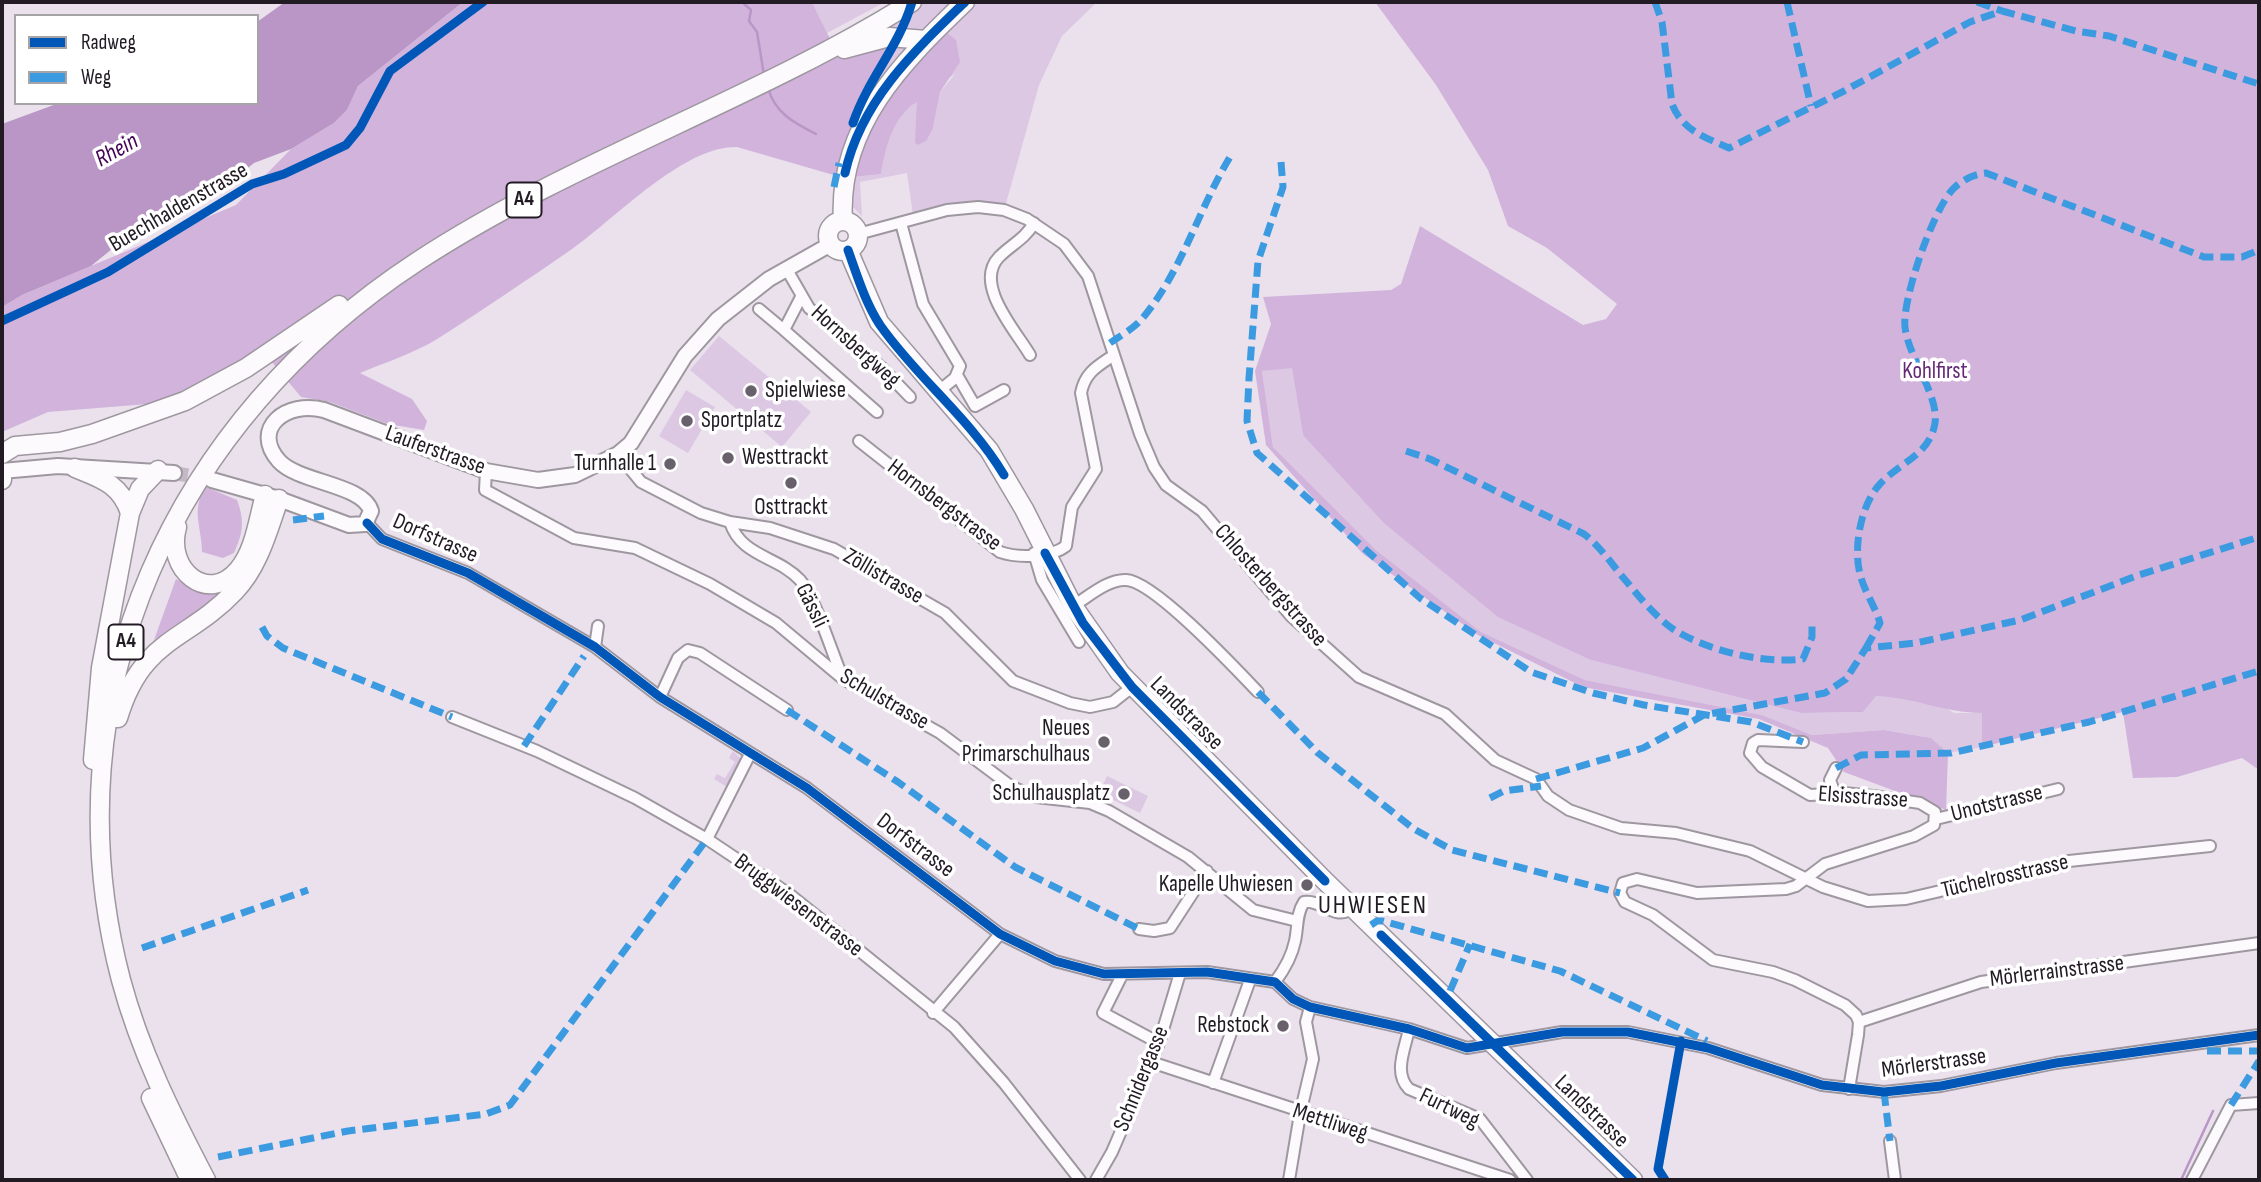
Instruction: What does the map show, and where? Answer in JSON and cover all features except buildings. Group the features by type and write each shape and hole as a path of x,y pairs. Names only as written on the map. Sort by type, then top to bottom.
{"main road":[{"name":"A4","path":"190,1180 137,1063 109,974 93,878 90,825 99,709 116,639 139,572 170,506 208,445 252,388 302,337 397,263 472,216 795,64 897,2"},
{"name":"A4","path":"206,1180 156,1082 125,995 106,901 101,804 110,712 125,645 149,575 191,491 234,427 281,373 341,317 392,279 505,209 736,90 762,82 912,2"},
{"path":"843,221 845,173 854,143 870,110 919,38 965,2"},
{"path":"795,64 879,39 919,38"},
{"path":"843,221 854,226 858,234 855,244 839,247 830,230 843,221"},
{"name":"Landstrasse","path":"839,247 879,322 899,349 989,450 1024,509 1039,553 1107,656 1132,687 1633,1180"},
{"path":"2,454 17,445 87,435 156,413 206,391 246,368 339,306"},
{"path":"75,468 113,485 124,498 130,513"},
{"path":"93,761 101,668 130,513 140,489 166,471"},
{"name":"A4","path":"191,491 177,527 175,554 184,572 202,582 223,581 237,572 247,556 272,497"},
{"path":"101,804 114,733 133,680 163,645 221,604 243,581 258,556 272,497"}],"street":[{"name":"Chlosterbergstrasse","path":"858,234 947,210 978,207 1004,210 1034,223 1064,244 1088,276 1140,434 1159,476 1176,495 1202,511 1291,616 1359,677 1445,714 1495,760 1509,769 1527,773 1556,803 1569,810 1621,828 1676,833 1750,851 1805,877"},
{"path":"901,223 923,304 958,360 961,371 939,391"},
{"path":"1030,355 996,299 990,282 996,261 1023,240 1034,223"},
{"name":"Lauferstrasse","path":"367,523 371,511 364,500 295,472 277,458 271,434 275,422 284,412 304,406 324,410 486,471 524,480 551,480 575,475 618,454 641,432 675,371 706,331 750,292 786,268 839,247"},
{"name":"Hornsbergweg","path":"786,268 801,297 910,397"},
{"name":"Hornsbergweg","path":"784,330 801,297"},
{"name":"Hornsbergweg","path":"759,309 877,412"},
{"path":"1039,553 1055,554 1066,546 1077,495 1096,469 1080,393 1088,373 1114,355"},
{"path":"957,375 975,406 1004,390"},
{"name":"Hornsbergstrasse","path":"859,441 989,545 1011,556 1039,553 1042,580 1079,642"},
{"name":"Zöllistrasse","path":"618,454 644,484 701,513 730,522 770,528 834,549 945,612 1013,681 1070,703 1090,707 1113,702 1132,687"},
{"path":"2,471 58,466 166,471"},
{"path":"2,479 59,473 75,468"},
{"name":"Schulstrasse","path":"486,471 485,490 574,538 635,548 710,584 776,623 843,679 940,733 1012,787 1036,797 1090,803 1109,811 1207,871 1253,911 1297,921"},
{"path":"212,480 272,497 352,526 367,523"},
{"name":"Gässli","path":"730,522 734,534 743,544 803,583 843,679"},
{"name":"Dorfstrasse","path":"367,523 382,539 468,573 594,647 660,696 807,788 1000,934 1033,952 1069,966 1104,974 1221,974 1275,982"},
{"path":"1073,606 1116,581 1138,583 1212,644 1258,692"},
{"path":"594,647 598,626"},
{"path":"660,696 678,658 688,650 700,653 787,710"},
{"name":"Bruggwiesenstrasse","path":"452,717 537,751 623,792 707,839 789,894 967,1040 1080,1180"},
{"name":"Elsisstrasse","path":"1803,742 1758,740 1750,753 1762,767 1805,793 1819,797 1844,793 1920,803 1932,808 1936,819 1928,830 1825,864 1796,886 1786,889 1710,893 1684,891 1631,880 1623,883 1620,893 1625,902 1653,915 1713,960 1773,972 1795,980 1845,1005 1859,1022"},
{"path":"707,839 750,754"},
{"path":"1835,794 1830,780 1836,768"},
{"name":"Unotstrasse","path":"1936,819 2058,789"},
{"name":"Tüchelrosstrasse","path":"1805,877 1854,899 1886,901 1937,892 2039,866 2164,849 2210,846"},
{"path":"1139,929 1153,931 1170,928 1207,871"},
{"path":"1353,907 1338,913 1310,901 1304,902 1297,921 1295,942 1285,968 1275,982 1293,999 1310,1007 1409,1029 1467,1048 1494,1043"},
{"path":"933,1013 1000,934"},
{"name":"Mörlerrainstrasse","path":"1859,1022 1981,982 2259,943"},
{"name":"Schnidergasse","path":"1096,1180 1107,1163 1159,1043 1180,973"},
{"path":"1122,975 1103,1013 1159,1043"},
{"path":"1213,1083 1250,980"},
{"path":"1289,1180 1313,1059 1306,1022 1310,1007"},
{"path":"1849,1090 1859,1022"},
{"name":"Furtweg","path":"1409,1029 1400,1073 1401,1081 1409,1089 1480,1119 1527,1180"},
{"name":"Mörlerstrasse","path":"1494,1043 1562,1032 1628,1032 1681,1041 1822,1085 1849,1090 1912,1090 2056,1063 2259,1035"},
{"name":"Mettliweg","path":"1151,1062 1300,1114 1510,1180"},
{"path":"2192,1180 2231,1105 2259,1103"},
{"path":"1890,1141 1895,1180"}],"shaded area":[{"path":"812,2 885,2 827,33"},
{"path":"918,2 1097,2 1062,36 1039,85 1005,207 913,215 907,173 860,182 862,216 853,207 844,178 881,174 888,143 896,124 909,107 918,101 917,122 933,128 940,92 955,74 854,143 857,114 872,77 882,24"},
{"name":"Spielwiese","path":"719,336 811,412 782,447 690,370"},
{"path":"1292,367 1303,435 1591,660 1801,713 1863,712 1875,696 1903,696 1912,701 1943,706 1954,713 1982,713 1982,747 1948,753 1931,738 1884,730 1812,735 1762,715 1585,680 1481,632 1376,550 1273,447 1262,371"},
{"name":"Sportplatz","path":"686,390 715,407 688,453 659,436"},
{"path":"733,751 741,759 727,787 714,779 717,774 725,778 735,762 729,758"},
{"name":"Schulhausplatz","path":"1107,776 1148,796 1140,813 1099,793"}],"green space":[{"path":"463,2 812,2 830,39 900,36 864,97 854,139 940,27 956,40 960,62 940,92 933,128 926,141 917,145 915,142 917,102 896,124 881,174 844,178 737,147 716,150 695,158 651,186 572,249 434,341 360,373 412,399 427,421 424,430 388,424 330,402 301,397 266,355 185,401 48,412 2,432 2,307 22,295 236,205 291,149 334,123 347,110 358,86"},
{"name":"Kohlfirst","path":"1375,2 2259,2 2259,770 2242,758 2177,777 2133,778 2123,712 1982,747 1982,713 1876,696 1863,712 1801,713 1591,660 1498,617 1384,523 1303,435 1292,368 1262,371 1273,447 1376,550 1481,632 1585,680 1762,715 1812,735 1884,730 1931,738 1948,753 1946,810 1844,772 1828,748 1759,719 1583,687 1478,635 1363,554 1266,445 1255,371 1271,324 1263,297 1391,290 1401,284 1420,226 1583,325 1606,319 1617,304 1547,248 1508,226 1488,170 1436,85"},
{"path":"206,487 237,500 240,507 242,527 239,539 234,553 223,558 202,552 198,511 201,495"},
{"path":"176,579 192,588 223,595 154,640"}],"water":[{"name":"Rhein","path":"285,2 463,2 358,86 347,110 334,123 291,149 254,163 212,196 130,245 112,249 91,266 22,295 2,307 2,124 54,105 259,105 259,21"}],"waterway":[{"path":"742,2 751,10 749,21 757,32 764,75"},
{"path":"768,88 780,111 816,134"},
{"path":"2181,1180 2213,1111"}],"tunnel":[{"path":"174,473 208,479"}],"marked path":[{"path":"1655,2 1662,22 1672,104 1676,113 1695,132 1729,148 1844,91 1970,22 2002,11 2076,31 2109,36 2259,84"},
{"path":"1787,2 1811,106"},
{"path":"1977,2 2002,11"},
{"path":"1110,343 1138,323 1168,282 1230,157"},
{"path":"1281,162 1283,187 1258,261 1247,421 1257,453 1420,598 1531,672 1593,693 1644,705 1751,722 1803,742"},
{"path":"834,187 839,163"},
{"path":"1866,648 1880,623 1860,574 1857,551 1860,526 1868,503 1880,484 1921,451 1932,434 1935,412 1907,339 1905,314 1920,255 1937,215 1953,189 1968,178 1986,173 2204,257 2242,257 2259,250"},
{"path":"1406,451 1430,459 1584,534 1602,551 1648,607 1673,629 1702,644 1754,658 1803,659 1812,637 1812,625"},
{"path":"293,520 324,516"},
{"path":"1536,779 1643,748 1704,715 1825,693 1846,679 1866,648 1916,643 2020,620 2139,575 2259,537"},
{"path":"262,627 267,636 283,648 452,717"},
{"path":"524,746 584,656"},
{"path":"1836,768 1861,755 1951,753 2089,722 2259,671"},
{"path":"1258,692 1318,753 1414,829 1452,850 1620,893"},
{"path":"787,710 898,782 1015,867 1139,929"},
{"path":"1490,798 1504,791 1541,786"},
{"path":"218,1157 348,1131 486,1114 510,1105 707,839"},
{"path":"142,948 308,890"},
{"path":"1371,925 1383,921 1560,971 1707,1041"},
{"path":"1450,991 1470,944"},
{"path":"2207,1051 2259,1051"},
{"path":"2231,1105 2259,1061"},
{"path":"1884,1092 1890,1141"}],"cycle path":[{"name":"Buechhaldenstrasse","path":"2,321 108,272 252,184 284,174 346,145 360,128 390,71 483,2"},
{"path":"853,123 867,91 900,33 912,2"},
{"path":"845,173 863,123 877,100 909,59 965,2"},
{"path":"848,250 866,298 880,325 910,363 975,435 1004,475"},
{"path":"367,523 382,539 468,573 595,647 660,697 807,788 1000,934 1055,961 1104,974 1207,972 1275,982 1293,999 1310,1007 1409,1029 1467,1048 1562,1032 1628,1032 1708,1048 1822,1085 1884,1092 1941,1086 2056,1063 2259,1035"},
{"path":"1045,553 1083,623 1132,687 1325,881"},
{"path":"1381,935 1633,1180"},
{"path":"1665,1180 1658,1169 1681,1041"}],"place":[{"name":"Spielwiese","path":"751,391"},
{"name":"Sportplatz","path":"687,421"},
{"name":"Westtrackt","path":"728,458"},
{"name":"Turnhalle 1","path":"670,464"},
{"name":"Osttrackt","path":"791,483"},
{"name":"Neues Primarschulhaus","path":"1104,742"},
{"name":"Schulhausplatz","path":"1124,794"},
{"name":"Kapelle Uhwiesen","path":"1307,885"},
{"name":"Rebstock","path":"1283,1026"}],"district":[{"name":"UHWIESEN","path":"1373,906"}]}
